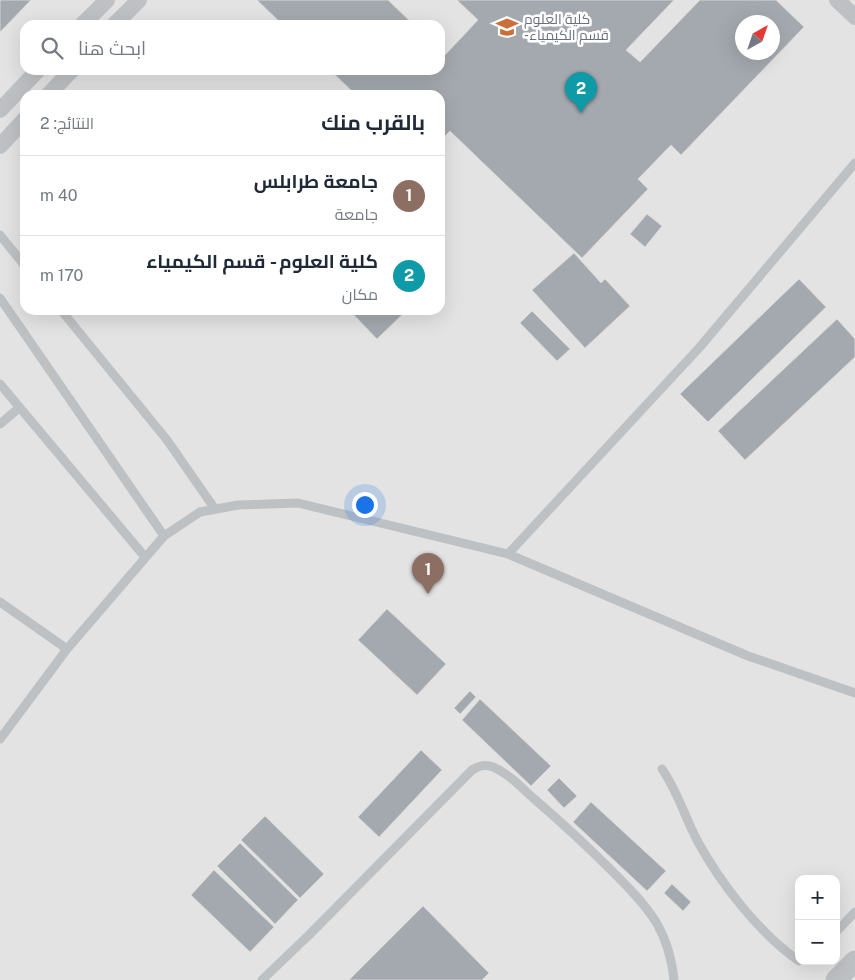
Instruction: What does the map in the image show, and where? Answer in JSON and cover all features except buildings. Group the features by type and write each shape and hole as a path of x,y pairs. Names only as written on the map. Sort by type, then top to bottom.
{"street":[{"path":"87,20 107,0"},
{"path":"119,20 139,0"},
{"path":"837,0 855,17"},
{"path":"0,110 33,75"},
{"path":"53,90 67,75"},
{"path":"0,146 20,124"},
{"path":"836,980 855,960"}],"lane":[{"path":"508,554 699,348 855,162"},
{"path":"0,235 20,260"},
{"path":"0,298 164,536"},
{"path":"65,315 167,440 215,509"},
{"path":"0,384 145,557"},
{"path":"0,424 19,408"},
{"path":"0,739 67,649 164,536 200,512 238,505 298,503 508,554 748,656 855,693"},
{"path":"0,602 67,649"},
{"path":"262,980 472,770 481,765 493,767 505,774 570,829 632,892 655,921 662,934 674,980"},
{"path":"662,770 674,788 698,842 724,882 757,922 795,956"},
{"path":"840,928 855,912"}],"shaded area":[{"path":"0,0 855,0 855,980 0,980"}],"place":[{"name":"كلية العلوم -قسم الكيمياء","path":"507,27"},
{"name":"كلية العلوم - قسم الكيمياء","path":"581,113"},
{"name":"جامعة طرابلس","path":"428,594"}]}
